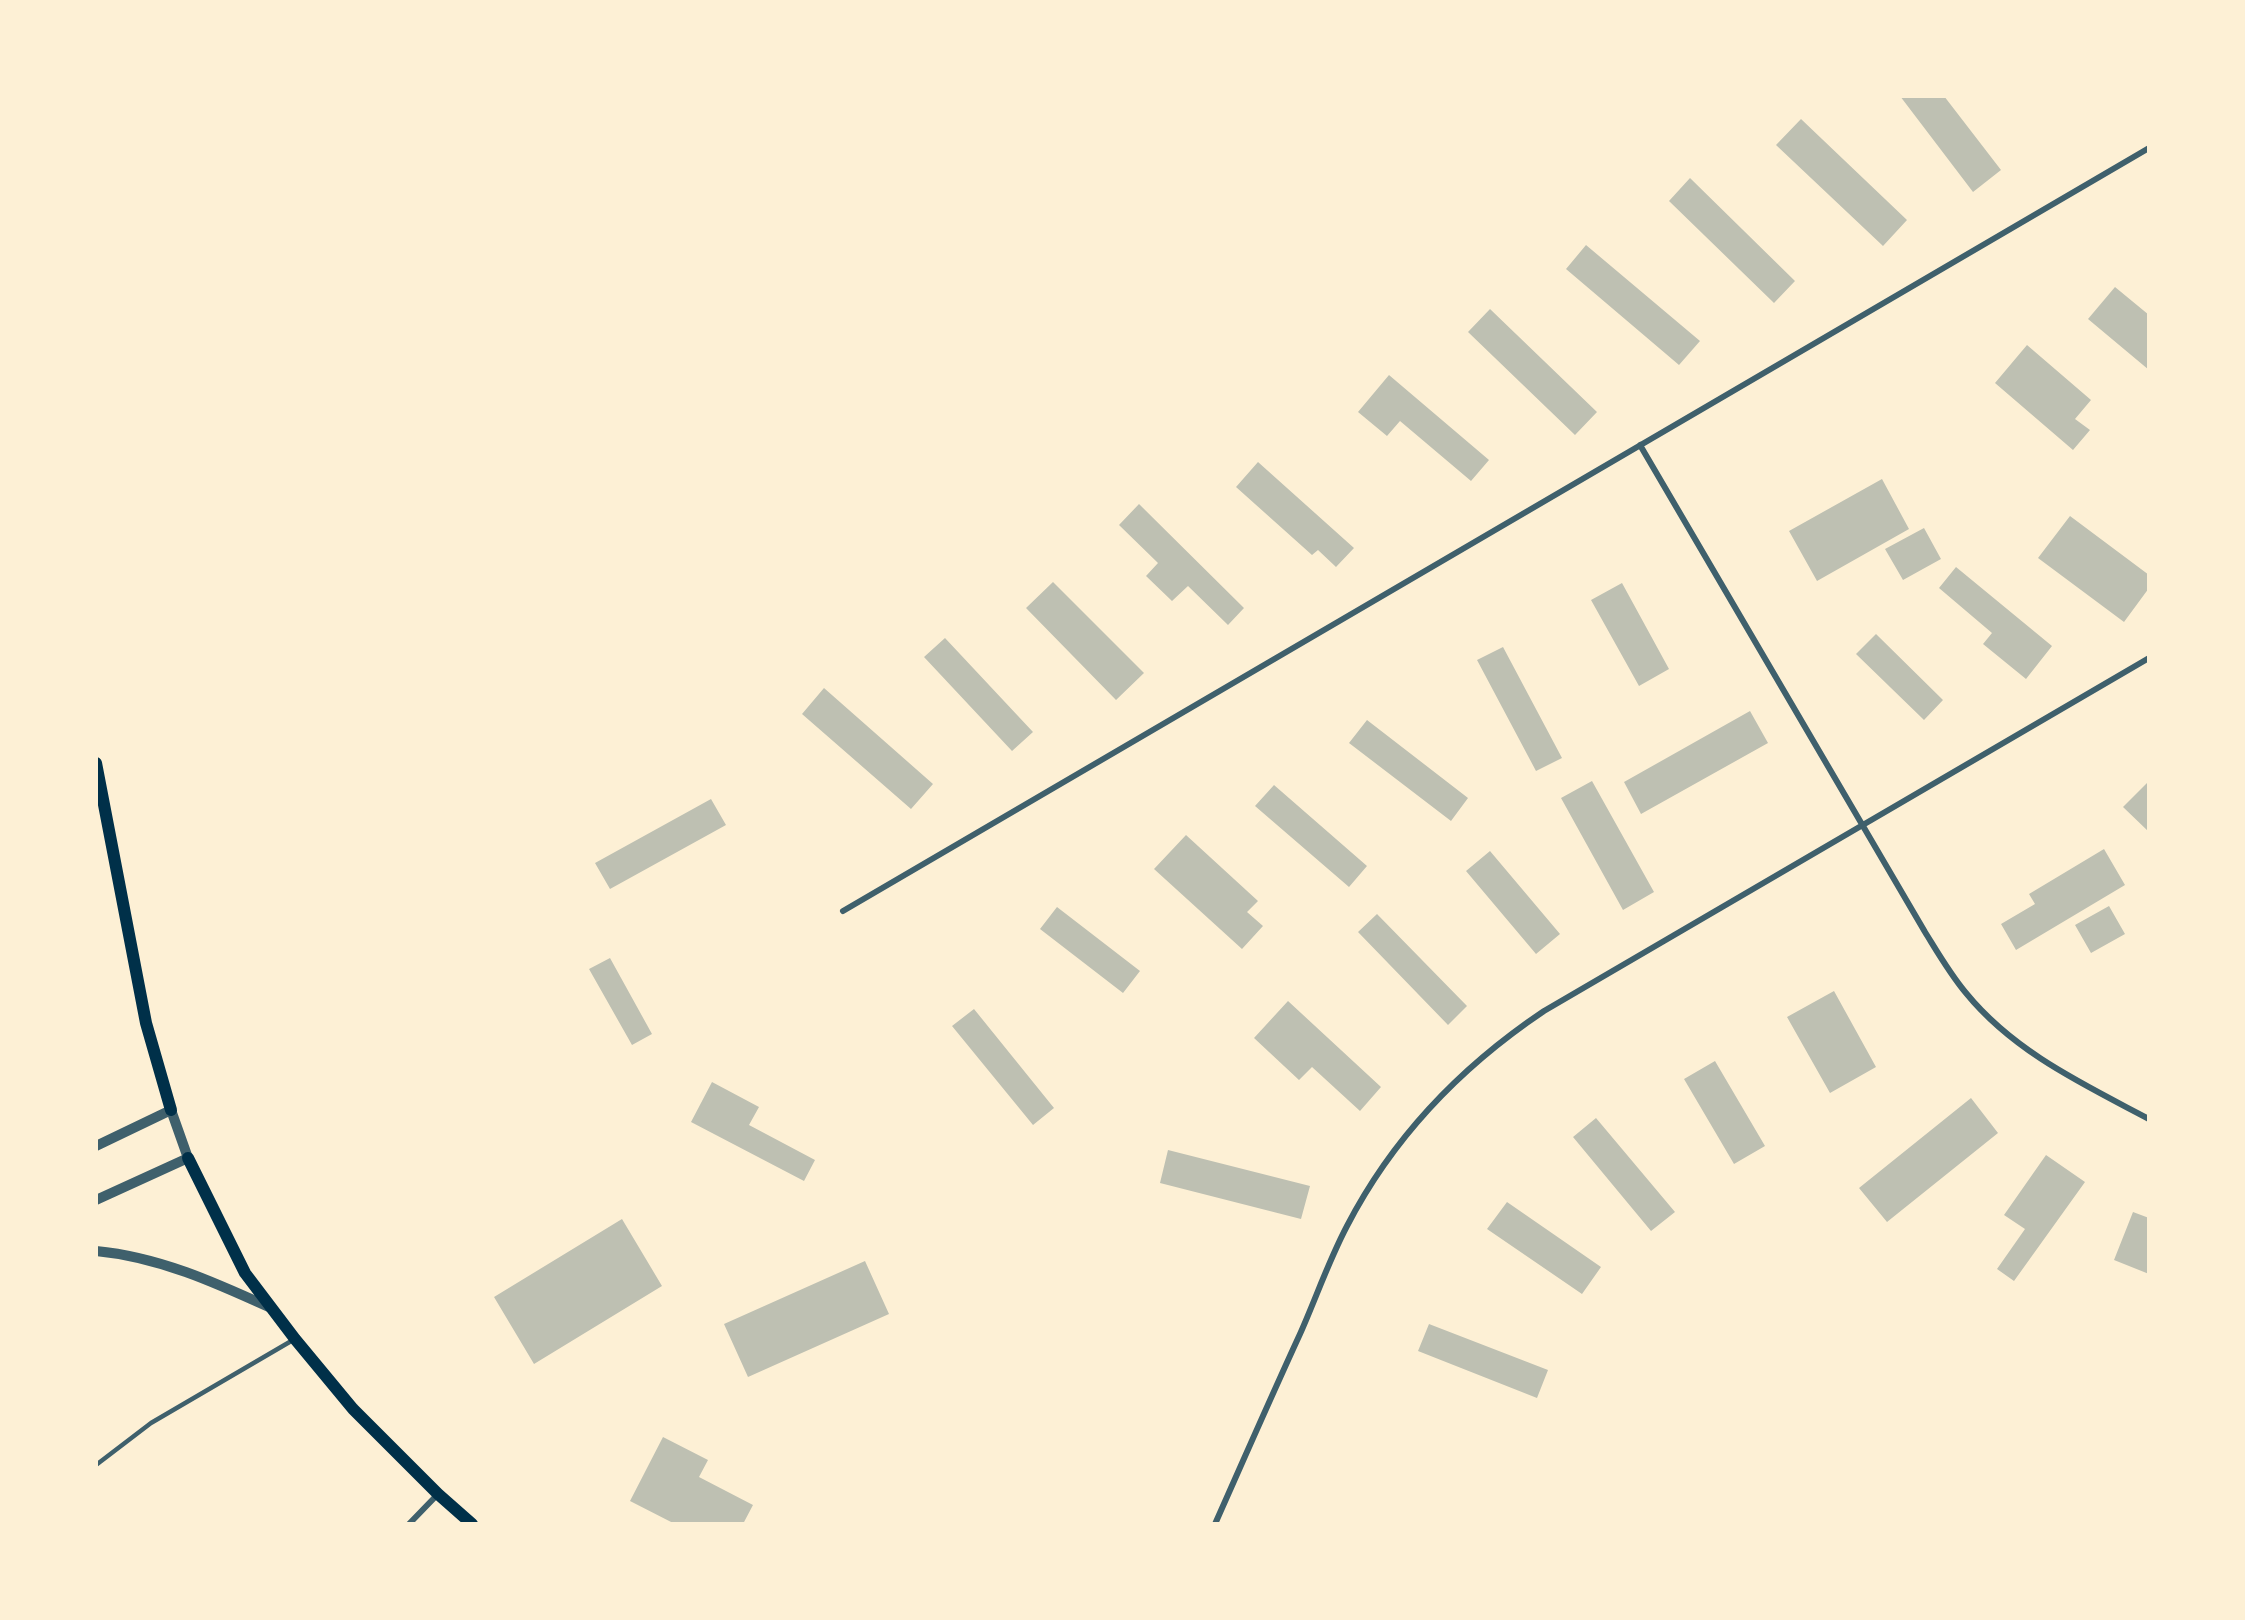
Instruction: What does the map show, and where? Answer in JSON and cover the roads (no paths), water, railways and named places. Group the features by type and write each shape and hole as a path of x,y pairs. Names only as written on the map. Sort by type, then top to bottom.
{"main road":[{"path":"96,763 144,1011 171,1110"},
{"path":"188,1158 245,1273 295,1339 353,1409 438,1494 472,1524"}],"street":[{"path":"843,911 2149,148"},
{"path":"1640,445 1944,964 1967,994 1993,1022 2014,1040 2053,1067 2149,1119"},
{"path":"1215,1524 1347,1226 1375,1178 1407,1133 1431,1106 1492,1049 1544,1011 2149,658"},
{"path":"96,1146 171,1110 188,1158 96,1200"},
{"path":"96,1251 154,1260 200,1276 272,1308"},
{"path":"409,1524 438,1494"}],"lane":[{"path":"96,1465 151,1423 295,1339"}]}
